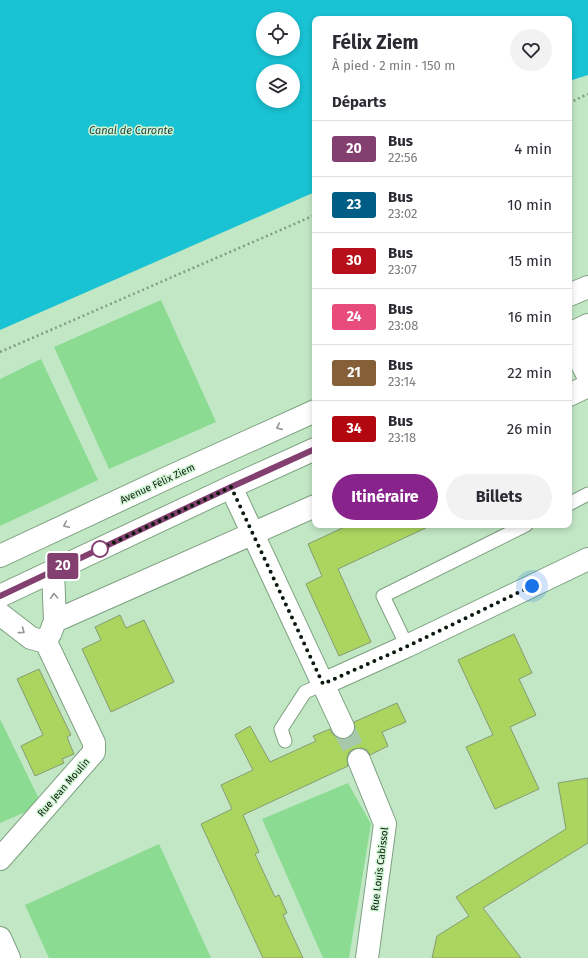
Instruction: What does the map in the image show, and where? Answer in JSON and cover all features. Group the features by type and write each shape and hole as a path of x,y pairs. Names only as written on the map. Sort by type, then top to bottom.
{"street":[{"path":"572,295 588,287"},
{"path":"588,325 575,341 588,376"},
{"path":"572,394 588,386"},
{"name":"Avenue Félix Ziem","path":"0,556 162,480 312,412"},
{"path":"0,596 312,450"},
{"path":"231,487 344,727"},
{"path":"55,621 312,507"},
{"path":"323,684 408,646 588,560"},
{"path":"0,614 31,638 46,642 55,621 53,571"},
{"name":"Rue Jean Moulin","path":"0,859 94,752 94,743 46,642"},
{"name":"Rue Louis Cabissol","path":"359,760 385,824 367,958"},
{"path":"0,938 9,958"}],"lane":[{"path":"572,502 588,494"},
{"path":"408,646 383,596 520,528"},
{"path":"285,741 281,729 305,692 323,684"}],"path":[{"path":"572,102 588,94"},
{"path":"0,352 312,216"}],"green space":[{"path":"161,300 216,422 109,469 54,347"},
{"path":"41,359 98,480 0,526 0,379"},
{"path":"0,719 42,805 0,823"},
{"path":"348,783 371,824 349,958 323,958 262,819"},
{"path":"159,844 211,958 49,958 25,905"}],"water":[{"name":"Canal de Caronte","path":"0,0 588,0 588,75 572,80 572,16 312,16 312,193 0,330"}],"building":[{"path":"343,528 426,528 338,569 371,642 339,656 306,584 322,576 308,544"},
{"path":"120,615 126,628 144,620 174,682 111,712 82,649 101,640 95,627"},
{"path":"514,634 532,673 519,679 536,715 510,727 539,789 495,809 466,747 493,735 458,660"},
{"path":"39,669 71,735 67,737 74,754 62,759 64,763 35,776 21,746 43,735 17,679"},
{"path":"397,703 406,722 382,732 388,746 370,755 367,750 361,748 354,749 349,752 347,758 348,766 243,815 259,852 255,854 275,897 279,895 287,913 283,915 303,958 263,958 201,824 232,809 221,785 253,770 235,735 250,726 270,762 316,741 313,736 330,729 336,737 342,739 348,738 353,734 355,728 354,722"},
{"path":"588,778 588,843 483,908 521,958 432,958 437,936 469,916 456,897 566,829 558,783"}],"tunnel":[{"path":"343,727 359,760"}],"bus line":[{"name":"20","path":"0,596 312,450"}],"route":[{"path":"100,549 94,552 231,487 323,684 408,646 532,586"}]}
